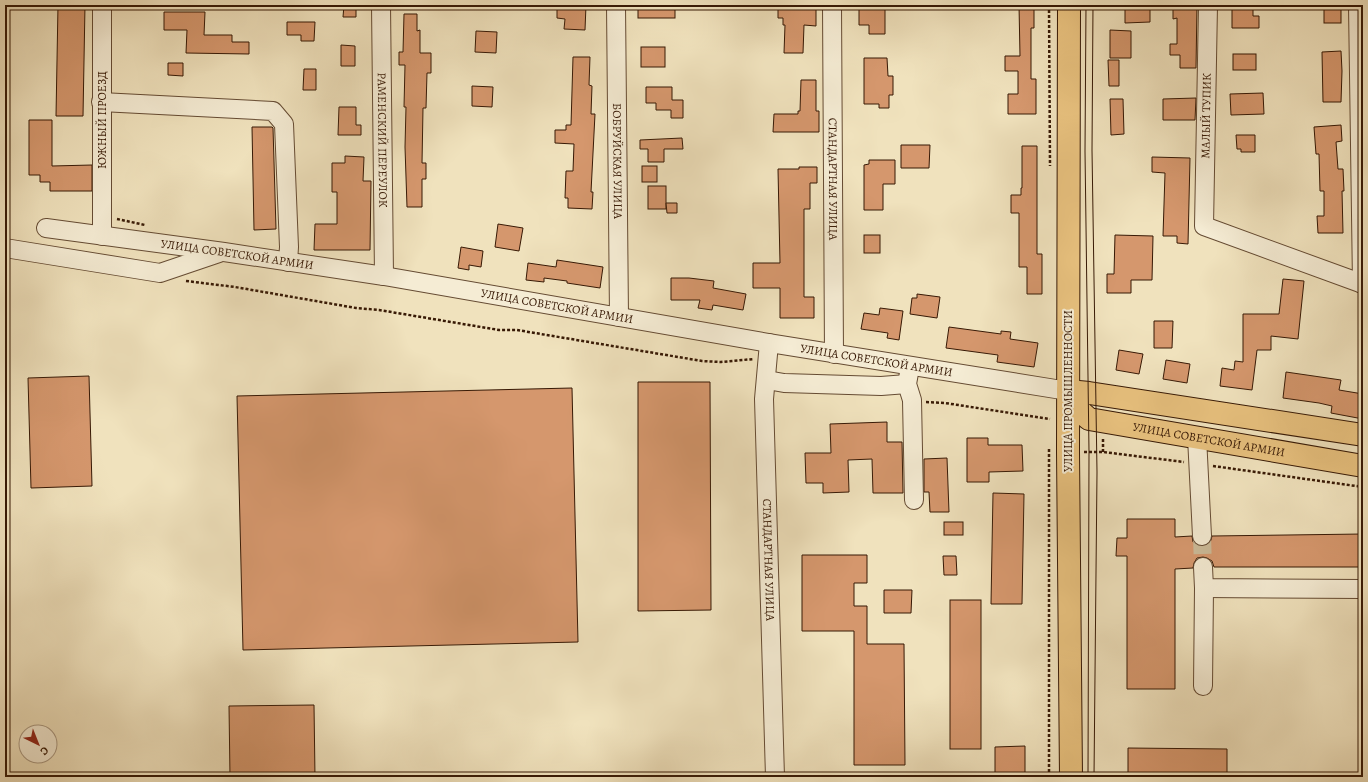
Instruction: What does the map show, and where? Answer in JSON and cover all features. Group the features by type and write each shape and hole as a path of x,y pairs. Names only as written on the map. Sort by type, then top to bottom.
{"main road":[{"name":"УЛИЦА ПРОМЫШЛЕННОСТИ","path":"1069,5 1068,452 1071,777"},
{"name":"УЛИЦА СОВЕТСКОЙ АРМИИ","path":"1068,391 1075,404 1089,418 1363,466"},
{"name":"УЛИЦА СОВЕТСКОЙ АРМИИ","path":"1068,391 1363,435"},
{"path":"1068,452 1085,433 1104,420"}],"street":[{"name":"ЮЖНЫЙ ПРОЕЗД","path":"102,5 102,236"},
{"name":"РАМЕНСКИЙ ПЕРЕУЛОК","path":"381,5 384,276"},
{"name":"БОБРУЙСКАЯ УЛИЦА","path":"616,5 619,317"},
{"name":"СТАНДАРТНАЯ УЛИЦА","path":"832,5 834,354"},
{"name":"МАЛЫЙ ТУПИК","path":"1208,5 1204,226 1363,284"},
{"path":"1358,5 1363,284"},
{"path":"101,102 273,111 284,124 288,262"},
{"name":"УЛИЦА СОВЕТСКОЙ АРМИИ","path":"46,228 224,252 384,276 619,317 769,352 834,354 1068,391"},
{"path":"5,248 160,273 224,252"},
{"name":"СТАНДАРТНАЯ УЛИЦА","path":"769,352 764,399 775,777"},
{"path":"910,366 914,500"},
{"path":"766,380 791,383 881,386 910,392"},
{"path":"1198,437 1202,536"},
{"path":"1203,567 1203,686"},
{"path":"1204,588 1363,590"}],"path":[{"path":"184,281 235,287 356,308 379,310 499,330 517,330 702,361 721,362 754,359 769,352"},
{"path":"910,392 945,403 1050,419"}],"building":[{"path":"58,5 85,5 83,116 56,116"},
{"path":"344,5 356,5 356,17 343,17"},
{"path":"557,5 586,5 585,30 564,29 565,19 557,18"},
{"path":"638,5 675,5 675,18 638,18"},
{"path":"778,5 795,5 795,9 816,9 816,26 804,25 803,53 784,53 785,25 783,25 783,18 778,18"},
{"path":"859,5 885,5 885,34 869,34 869,25 859,25"},
{"path":"1019,5 1034,5 1034,28 1031,28 1031,79 1036,79 1036,114 1008,114 1008,94 1018,94 1018,71 1005,71 1005,56 1020,56"},
{"path":"1125,5 1150,5 1150,22 1125,23"},
{"path":"1173,5 1197,5 1196,68 1180,68 1180,55 1170,55 1170,44 1177,44 1177,18 1173,19"},
{"path":"1324,5 1341,5 1341,23 1324,23"},
{"path":"1232,8 1253,8 1253,16 1259,16 1259,28 1232,28"},
{"path":"164,12 205,12 204,35 232,35 232,42 249,42 249,54 186,53 187,30 164,30"},
{"path":"404,14 417,14 417,31 420,30 420,53 431,53 431,73 427,73 426,108 423,108 422,163 426,163 426,179 422,179 422,207 407,207 405,147 406,107 404,107 405,65 399,65 399,52 403,52"},
{"path":"287,22 315,22 314,41 301,41 301,35 287,35"},
{"path":"1110,30 1131,31 1131,58 1110,58"},
{"path":"476,31 497,32 496,53 475,52"},
{"path":"341,45 355,46 355,66 341,66"},
{"path":"641,47 665,47 665,67 641,67"},
{"path":"1341,51 1341,102 1323,102 1322,52"},
{"path":"1233,54 1256,54 1256,70 1233,70"},
{"path":"573,57 590,57 589,85 592,86 591,114 595,114 591,192 593,192 592,209 568,208 568,198 565,198 566,171 573,171 574,144 555,143 555,130 566,130 566,125 571,125"},
{"path":"864,58 887,58 888,76 893,76 893,95 889,95 889,108 879,108 879,104 864,104"},
{"path":"1108,60 1119,60 1119,86 1109,86"},
{"path":"168,63 183,63 183,76 168,75"},
{"path":"304,69 316,69 316,90 303,90"},
{"path":"801,80 816,80 816,111 819,111 819,132 773,132 774,114 798,114 798,111 800,111"},
{"path":"472,86 493,87 492,107 472,106"},
{"path":"646,87 672,87 672,100 683,100 683,118 671,118 671,110 656,110 656,103 646,103"},
{"path":"1263,93 1264,114 1231,115 1230,94"},
{"path":"1196,98 1195,120 1163,120 1163,99"},
{"path":"1110,99 1123,99 1124,134 1111,135"},
{"path":"339,107 356,107 356,125 361,125 361,135 338,135"},
{"path":"29,120 52,120 52,166 92,165 92,191 50,191 50,182 40,182 40,175 29,175"},
{"path":"1341,125 1342,141 1336,142 1338,169 1343,169 1343,233 1318,233 1317,216 1324,216 1324,191 1320,191 1319,154 1316,154 1314,127"},
{"path":"252,127 273,128 276,229 254,230"},
{"path":"1236,135 1255,135 1255,152 1241,152 1241,149 1237,149"},
{"path":"682,138 683,149 664,149 664,162 648,162 648,149 640,149 640,140"},
{"path":"901,145 930,145 929,168 901,168"},
{"path":"1022,146 1037,146 1037,254 1042,254 1042,294 1027,294 1027,267 1019,267 1019,213 1011,213 1011,195 1021,195"},
{"path":"345,156 364,157 363,181 371,181 370,250 314,250 315,224 337,224 337,192 332,192 332,163 345,163"},
{"path":"1152,157 1190,158 1188,244 1177,243 1177,236 1163,236 1165,173 1152,172"},
{"path":"869,160 895,160 895,184 883,184 883,210 864,210 864,165 869,164"},
{"path":"642,166 657,166 657,182 642,182"},
{"path":"799,167 817,167 817,183 810,183 810,209 804,209 804,297 814,297 814,318 780,318 780,288 753,288 753,263 780,263 778,169 799,169"},
{"path":"648,186 666,186 666,209 648,209"},
{"path":"666,203 677,203 677,213 667,213"},
{"path":"498,224 523,228 519,251 495,247"},
{"path":"864,235 880,235 880,253 864,253"},
{"path":"1115,235 1153,236 1152,280 1131,280 1131,293 1107,293 1107,274 1114,274"},
{"path":"461,247 483,251 481,267 469,265 469,270 458,268"},
{"path":"557,260 603,267 600,288 544,278 544,282 526,280 528,263 556,267"},
{"path":"671,278 689,278 714,281 713,288 746,294 743,310 713,305 712,310 698,308 700,300 671,300"},
{"path":"1283,279 1304,281 1298,339 1271,336 1271,350 1257,350 1252,390 1220,386 1222,368 1234,370 1235,361 1243,362 1243,314 1279,314"},
{"path":"917,294 940,297 937,318 910,314 912,298 917,298"},
{"path":"880,308 903,311 899,340 887,338 888,333 861,329 864,313 879,315"},
{"path":"1154,321 1173,321 1172,348 1154,348"},
{"path":"949,327 1001,334 1001,331 1011,332 1010,339 1038,343 1034,367 997,362 998,355 946,348"},
{"path":"1119,350 1143,354 1139,374 1116,370"},
{"path":"1166,360 1190,364 1187,383 1163,379"},
{"path":"1286,372 1341,380 1339,390 1363,394 1363,419 1331,413 1332,406 1283,398"},
{"path":"89,376 92,486 31,488 28,378"},
{"path":"638,382 710,382 711,610 638,611"},
{"path":"572,388 578,642 243,650 237,396"},
{"path":"887,422 887,442 902,442 903,493 873,493 872,459 848,460 849,492 823,493 823,483 806,483 805,453 831,453 830,424"},
{"path":"967,438 988,438 988,445 1022,445 1023,471 989,472 989,482 967,482"},
{"path":"947,458 949,512 930,512 929,492 924,492 924,459"},
{"path":"993,493 1024,494 1022,604 991,604"},
{"path":"1127,519 1175,519 1175,537 1192,536 1193,542 1202,546 1208,545 1212,536 1363,534 1363,567 1214,567 1212,561 1203,557 1197,558 1193,568 1175,569 1175,689 1127,689 1127,556 1116,556 1117,538 1127,538"},
{"path":"944,522 963,522 963,535 944,535"},
{"path":"802,555 867,555 867,583 854,583 854,606 867,606 867,644 904,644 905,765 854,765 854,631 802,631"},
{"path":"943,556 956,556 957,575 944,575"},
{"path":"884,590 912,590 911,613 884,613"},
{"path":"950,600 981,600 981,749 950,749"},
{"path":"314,705 315,777 230,777 229,706"},
{"path":"1025,746 1025,777 995,777 995,747"},
{"path":"1128,748 1227,749 1227,777 1128,777"}],"tunnel":[{"path":"1202,536 1203,567"}],"tram line":[{"path":"1086,5 1085,151 1089,452 1088,777"},
{"path":"1093,5 1092,150 1097,472 1094,777"}]}
